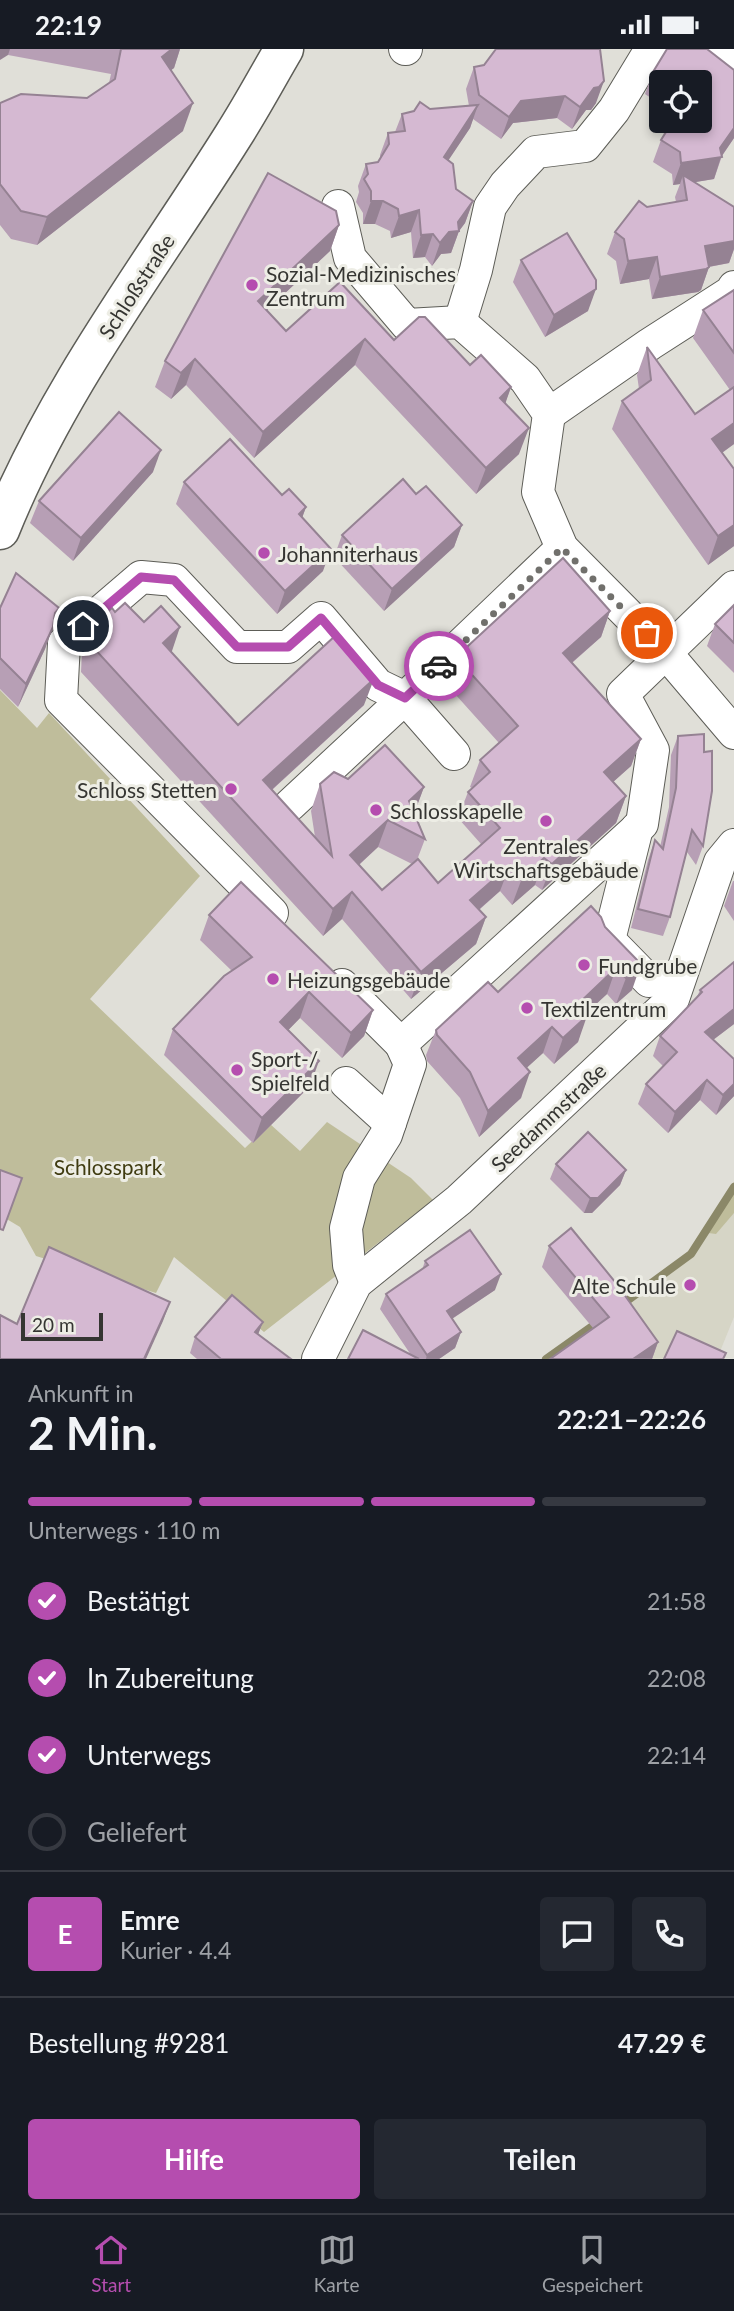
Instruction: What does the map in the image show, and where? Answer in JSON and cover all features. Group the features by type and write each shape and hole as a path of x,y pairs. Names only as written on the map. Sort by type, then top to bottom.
{"main road":[{"name":"Schloßstraße","path":"4,509 72,386 233,137 284,49"}],"street":[{"path":"460,322 476,270 490,207 505,185 536,152 585,146 614,110 651,49"},
{"path":"703,49 734,65"},
{"path":"338,206 350,258 407,325 460,322 525,379 549,414 538,492 573,558 666,653 734,733"},
{"path":"549,414 731,292 734,287"},
{"path":"290,804 405,698 573,558"},
{"path":"287,929 226,882 61,700 64,643 141,577 174,580 237,647 288,647 321,618 378,685 405,698 454,754"},
{"path":"401,1044 642,824 653,750 623,694 734,587"},
{"path":"637,828 609,940 649,981"},
{"name":"Seedammstraße","path":"318,1359 356,1283 459,1200 673,999 720,862 734,845"},
{"path":"324,967 401,1044 410,1064 386,1135 359,1178 346,1228 349,1265 356,1283"},
{"path":"346,1083 390,1123"}],"shaded area":[{"name":"Alte Schule","path":"734,1182 734,1317 717,1359 551,1359 688,1252"}],"green space":[{"name":"Schlosspark","path":"0,690 37,728 49,713 200,876 90,999 245,1148 270,1124 300,1151 327,1122 411,1178 433,1200 264,1332 174,1257 156,1293 36,1256 20,1227 0,1215"},
{"path":"734,1182 734,1213 716,1234 701,1232"}],"building":[{"path":"121,49 172,49 162,57 193,103 47,217 21,211 0,184 0,103 21,94 87,98 115,79"},
{"path":"496,49 600,49 604,81 594,88 580,107 565,96 521,101 509,117 479,95 474,67 484,65"},
{"path":"667,49 707,49 734,70 734,128 720,148 722,157 681,163 680,152 661,140 665,133 712,133 712,70 654,70"},
{"path":"420,102 430,109 478,105 444,157 453,164 456,189 473,201 458,222 459,231 449,232 440,243 433,234 421,235 419,210 399,216 398,209 383,201 371,201 371,191 364,179 368,174 366,164 378,162 389,144 388,133 405,131 402,114 414,111"},
{"path":"268,173 336,211 339,225 258,301 286,331 340,282 394,340 419,317 425,317 470,365 481,355 511,387 500,398 529,428 486,468 365,339 263,432 195,359 181,373 165,361"},
{"path":"683,175 734,207 734,241 705,246 709,267 706,269 660,277 657,257 628,261 624,239 615,232 639,201 647,207 687,200"},
{"path":"567,233 596,280 596,289 554,315 521,260"},
{"path":"734,290 734,353 703,310"},
{"path":"647,347 695,414 734,387 734,423 712,439 734,469 734,525 718,536 622,401 651,380"},
{"path":"119,412 161,450 81,538 39,501"},
{"name":"Johanniterhaus","path":"230,439 282,495 289,489 306,507 299,514 331,549 285,591 184,482"},
{"path":"403,479 416,494 426,486 462,525 392,589 342,535"},
{"path":"563,558 610,611 563,653 641,739 604,772 626,796 552,864 544,858 522,878 510,865 470,900 486,917 421,972 352,892 333,909 91,645 92,625 112,608 115,612 125,603 144,622 161,606 180,627 163,643 238,725 335,636 374,679 263,780 332,856 320,784 334,772 348,779 385,745 424,787 409,801 425,839 388,820 350,855 382,890 418,859 438,883 500,828 468,792 490,772 480,760 518,726 456,657"},
{"path":"16,573 59,608 26,684 0,658 0,608"},
{"path":"734,605 734,643 715,624"},
{"path":"704,734 704,752 712,751 712,791 703,846 692,830 670,917 638,909 655,840 663,849 676,788 678,736"},
{"path":"241,882 373,1010 351,1033 309,992 280,1022 319,1061 262,1118 173,1029 224,976 252,957 209,915"},
{"path":"591,906 601,917 605,927 641,964 626,978 616,968 577,1005 587,1016 563,1038 552,1027 518,1058 530,1072 488,1111 470,1072 437,1035 436,1030 488,982 498,992"},
{"path":"734,962 734,1009 705,1032 734,1059 734,1084 723,1095 707,1080 675,1112 646,1084 677,1052 660,1036 702,992 700,990"},
{"path":"588,1132 626,1170 598,1198 590,1198 556,1164"},
{"path":"0,1170 22,1178 3,1230 0,1229"},
{"path":"571,1228 616,1283 658,1342 633,1359 550,1359 609,1317 549,1246"},
{"path":"470,1230 501,1274 447,1311 461,1332 427,1355 386,1294 428,1265 425,1261"},
{"path":"49,1247 170,1302 144,1359 0,1359 0,1315 17,1324"},
{"path":"232,1295 263,1322 255,1332 291,1359 221,1359 195,1337"},
{"path":"363,1330 419,1359 348,1359"},
{"path":"677,1331 726,1353 723,1359 664,1359"}],"waterway":[{"path":"620,1306 691,1254 734,1187"},
{"path":"546,1359 598,1322"}],"way so far":[{"path":"439,666 562,548 647,633"}],"place":[{"name":"Sozial-Medizinisches Zentrum","path":"252,285"},
{"name":"Johanniterhaus","path":"264,553"},
{"name":"Schloss Stetten","path":"231,789"},
{"name":"Schlosskapelle","path":"376,810"},
{"name":"Zentrales Wirtschaftsgebäude","path":"546,821"},
{"name":"Fundgrube","path":"584,965"},
{"name":"Heizungsgebäude","path":"273,979"},
{"name":"Textilzentrum","path":"527,1008"},
{"name":"Sport-/ Spielfeld","path":"237,1070"},
{"name":"Alte Schule","path":"690,1285"}],"route":[{"path":"83,626 141,577 174,580 237,647 288,647 321,618 378,685 405,698 439,666"}]}
